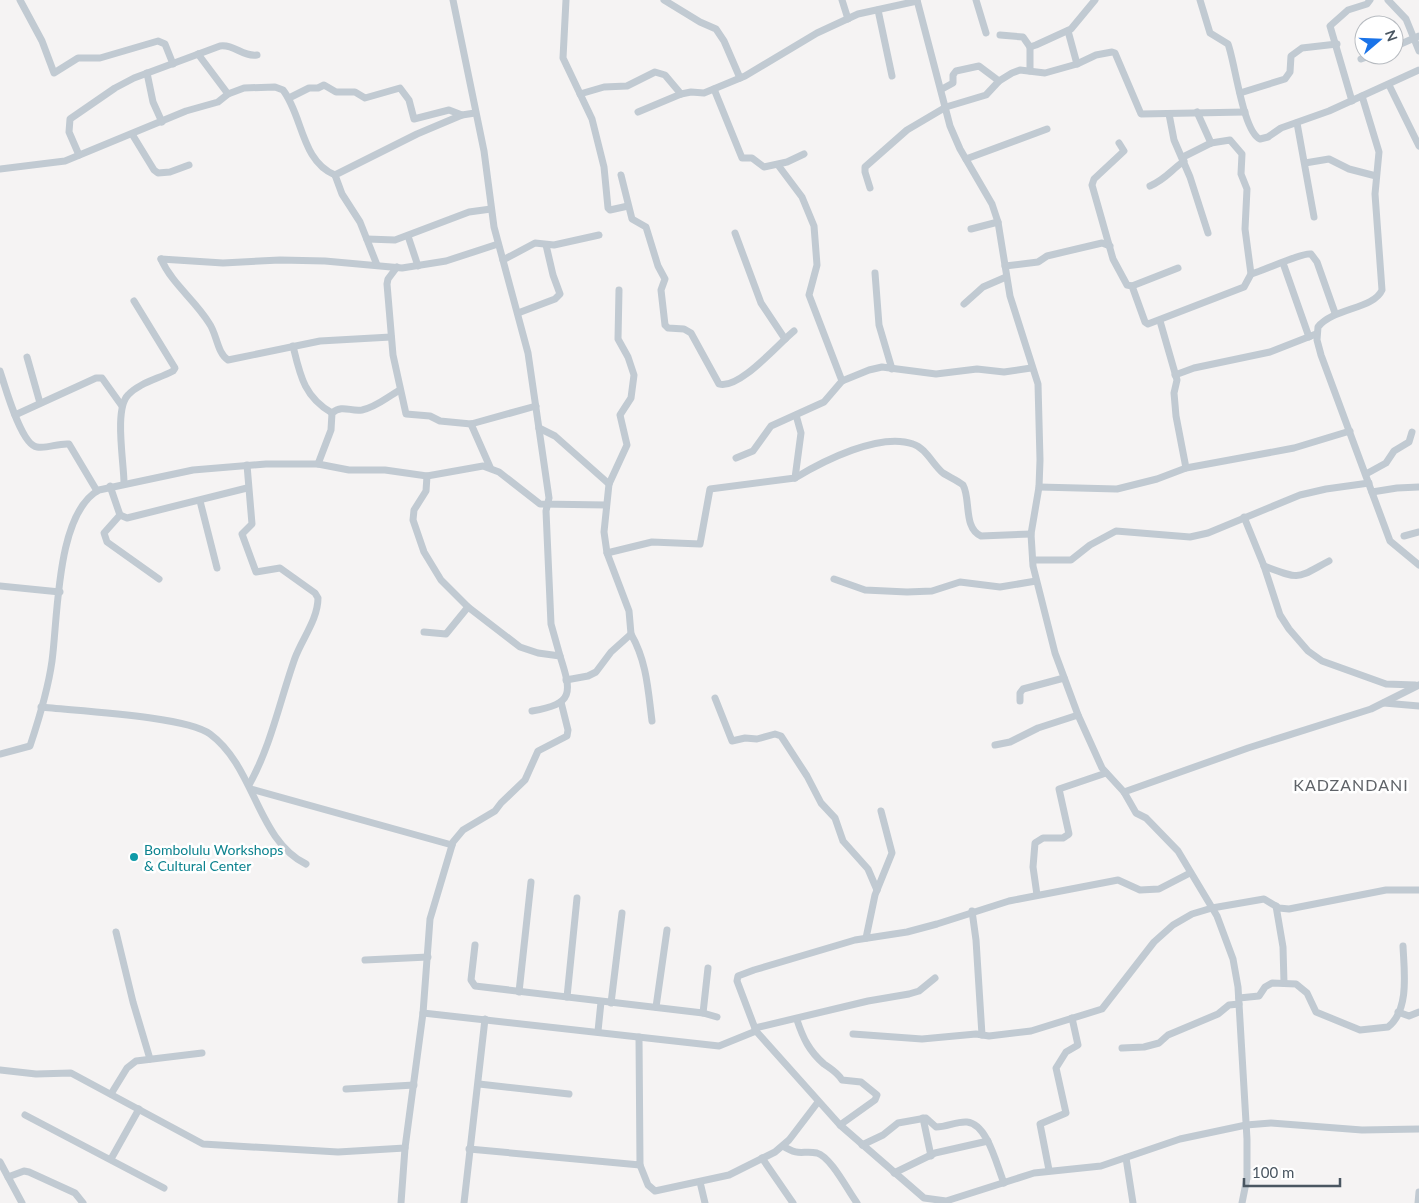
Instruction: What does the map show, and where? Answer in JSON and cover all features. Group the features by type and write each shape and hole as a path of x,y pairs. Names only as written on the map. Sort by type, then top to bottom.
{"street":[{"path":"20,0 42,40 54,73 78,58 100,58 158,40 165,44 173,64"},
{"path":"453,0 484,151 491,209 498,244 528,353 540,428 548,505 546,512 550,612 553,634 566,680 567,694 561,702 550,708 532,711"},
{"path":"566,0 563,55 592,119 602,154 608,208 610,210 628,206"},
{"path":"664,0 700,22 716,29 724,41 740,78"},
{"path":"842,0 848,19"},
{"path":"976,0 986,33"},
{"path":"1030,47 1068,31 1081,19 1095,0"},
{"path":"1200,0 1210,33 1228,44 1245,112 1254,135 1260,139 1268,137 1281,128 1389,85 1419,70"},
{"path":"1352,101 1332,24 1348,10 1367,4 1370,0"},
{"path":"1389,0 1402,13 1417,38 1419,51"},
{"path":"638,112 680,94 714,89 740,78 817,33 848,19 917,1 942,89 950,126 988,195 998,222 1006,276 1038,388 1039,487 1031,534 1033,560 1036,581 1064,678 1078,715 1106,773 1124,792 1136,813 1146,818 1177,849 1212,908 1228,944 1236,977 1239,1001 1246,1125 1247,1178 1242,1203"},
{"path":"878,10 892,76"},
{"path":"1068,31 1077,64"},
{"path":"1000,35 1023,37 1030,47 1030,71"},
{"path":"1404,43 1417,38"},
{"path":"1240,94 1285,79 1290,72 1291,56 1298,50 1336,44"},
{"path":"79,155 69,132 70,119 115,88 147,73 227,45 249,55 256,54"},
{"path":"870,188 865,172 866,167 898,137 946,107 986,94 999,81 1020,70 1045,73 1077,64 1091,56 1113,52 1139,112 1143,114 1245,112"},
{"path":"198,54 228,94"},
{"path":"942,89 953,83 953,75 956,72 979,66 999,81"},
{"path":"580,94 604,86 631,84 655,72 665,75 680,94"},
{"path":"147,73 153,102 162,122"},
{"path":"288,98 309,88 318,88 324,85 336,92 355,92 365,98 400,88 408,100 414,119 449,110 462,115"},
{"path":"1389,85 1419,146"},
{"path":"0,168 58,163 192,109 218,102 228,94 247,87 277,87 283,90 288,98 313,156 322,167 335,175 342,194 367,239 377,265"},
{"path":"714,89 742,158 752,158 764,167 778,165 804,154"},
{"path":"1174,375 1194,368 1270,352 1313,336 1322,321 1379,296 1382,290 1375,194 1379,152 1362,96"},
{"path":"1197,112 1211,144"},
{"path":"335,175 417,134 462,115 475,113"},
{"path":"1168,114 1174,140 1184,159 1208,233"},
{"path":"1297,123 1314,217"},
{"path":"966,158 1047,129"},
{"path":"132,134 154,170 158,173 189,165"},
{"path":"1132,286 1146,324 1160,321 1244,287 1251,274 1245,229 1248,188 1240,174 1242,154 1233,142 1228,140 1211,144 1184,159 1172,169 1165,179 1150,186"},
{"path":"1119,143 1124,151 1094,179 1092,185 1113,259 1128,287 1178,268"},
{"path":"1305,163 1328,159 1349,169 1376,176"},
{"path":"778,165 802,197 814,226 816,266 809,295 842,381"},
{"path":"621,175 633,221 645,226 660,270 665,279 661,290 666,327 684,329 692,333 719,384 733,383 769,355 794,331"},
{"path":"367,239 390,241 408,236 438,222 469,212 491,209"},
{"path":"971,229 998,222"},
{"path":"735,233 761,303 785,339"},
{"path":"503,260 530,245 546,245 599,235"},
{"path":"408,236 418,266"},
{"path":"1005,266 1038,262 1047,256 1102,243 1110,246"},
{"path":"391,337 338,338 293,346 235,360 226,359 210,323 198,307 170,278 160,259 222,263 280,260 325,261 397,267 418,266 446,261 498,244"},
{"path":"518,313 555,299 560,294 553,276 546,245"},
{"path":"1251,274 1284,263 1303,253 1308,253 1314,256 1335,314"},
{"path":"1284,263 1366,474 1391,544 1418,564"},
{"path":"397,267 387,282 391,337 406,414 430,416 440,421 471,424 536,406"},
{"path":"875,273 879,325 892,369"},
{"path":"964,304 984,287 1006,276"},
{"path":"619,290 618,339 628,357 634,375 630,401 620,416 626,449 609,484 604,532 607,553 629,611 631,634 640,651 648,678 652,721"},
{"path":"124,483 122,406 129,394 173,371 175,368 134,301"},
{"path":"1160,321 1177,382 1174,393 1176,416 1186,468"},
{"path":"293,346 300,373 313,400 332,413"},
{"path":"27,357 40,403"},
{"path":"736,458 753,451 771,426 824,402 842,381 869,370 882,367 936,374 977,369 1004,372 1031,368"},
{"path":"0,371 15,415 32,445 38,448 69,444 97,491"},
{"path":"15,415 96,378 102,378 122,406"},
{"path":"332,413 341,408 362,410 387,400 400,390"},
{"path":"318,464 331,430 332,413"},
{"path":"795,478 801,433 796,415"},
{"path":"471,424 490,467 532,500 548,505 606,505"},
{"path":"540,428 556,436 609,484"},
{"path":"1039,487 1117,489 1157,479 1186,468 1294,448 1350,432"},
{"path":"1366,474 1386,463 1394,451 1409,442 1412,432"},
{"path":"607,553 652,542 700,544 710,489 795,478 858,448 874,444 900,442 913,443 937,464 942,472 962,485 969,516 977,534 981,536 1031,534"},
{"path":"0,754 30,746 52,661 66,545 79,512 97,491 124,483 156,479 201,469 247,465 318,464 349,470 385,470 426,476 478,467 490,467"},
{"path":"247,465 247,488 252,524 242,534 254,570 261,572 280,568 315,592 318,598 315,612 295,658 260,763 250,787"},
{"path":"426,476 426,491 414,510 413,520 430,563 441,580 468,607 520,647 538,653 560,656"},
{"path":"1033,560 1070,560 1090,545 1116,531 1190,537 1223,528 1244,517 1300,495 1369,483"},
{"path":"110,486 120,515 127,518 247,488"},
{"path":"1372,492 1419,487"},
{"path":"200,501 217,568"},
{"path":"120,515 104,534 107,542 159,579"},
{"path":"1244,517 1264,566 1280,615 1288,629 1308,651 1322,661 1386,684 1418,685"},
{"path":"1404,536 1419,532"},
{"path":"1264,566 1301,577 1329,561"},
{"path":"834,580 865,590 907,592 932,591 960,582 1000,587 1036,581"},
{"path":"0,586 60,592"},
{"path":"424,632 446,634 468,607"},
{"path":"566,680 590,676 596,672 611,652 631,634"},
{"path":"1020,701 1020,693 1023,689 1064,678"},
{"path":"1124,792 1384,703 1418,685"},
{"path":"715,698 732,741 745,738 757,739 775,734 782,738 821,803 836,818 843,841 868,869 877,890"},
{"path":"401,1203 405,1148 423,1012 430,919 452,845 463,830 492,814 526,780 539,750 566,736 568,730 561,702"},
{"path":"1384,703 1419,706"},
{"path":"41,707 177,722 206,731 224,748 250,787 281,844 291,856 306,864"},
{"path":"995,745 1010,742 1044,726 1078,715"},
{"path":"1037,895 1033,866 1035,843 1043,838 1063,838 1069,834 1059,790 1106,773"},
{"path":"250,787 452,845"},
{"path":"866,938 877,890 892,853 881,811"},
{"path":"1190,873 1163,888 1144,891 1118,880 1037,895 972,911 907,932 866,938 774,963 738,976 737,986 756,1030 818,1102 862,1145 929,1202 946,1201 1049,1170 1101,1166 1204,1133 1246,1125 1271,1123 1362,1130 1419,1129"},
{"path":"518,992 531,882"},
{"path":"853,1034 916,1039 1023,1033 1102,1009 1159,936 1181,919 1212,908 1264,899 1276,906 1289,909 1386,890 1419,890"},
{"path":"567,998 577,898"},
{"path":"1276,906 1283,947 1284,983"},
{"path":"972,911 977,949 982,1034"},
{"path":"611,1003 622,913"},
{"path":"656,1007 667,930"},
{"path":"116,932 133,1002 150,1059"},
{"path":"476,945 471,980 472,984 480,988 656,1007 703,1013 717,1017"},
{"path":"1122,1048 1137,1048 1159,1043 1168,1035 1218,1014 1229,1005 1259,996 1268,985 1284,983 1296,984 1306,991 1316,1012 1360,1030 1388,1027 1398,1012 1404,979 1403,946"},
{"path":"364,960 428,957"},
{"path":"703,1013 708,968"},
{"path":"423,1012 719,1046 756,1030 868,1001 915,993 935,978"},
{"path":"598,1031 601,1002"},
{"path":"1398,1012 1409,1016 1419,1012"},
{"path":"1049,1170 1040,1124 1064,1115 1067,1112 1056,1068 1066,1052 1078,1045 1072,1018"},
{"path":"464,1203 485,1019"},
{"path":"797,1020 805,1042 814,1054 839,1074 842,1080 861,1082 877,1095 875,1100 840,1125"},
{"path":"639,1037 640,1165 648,1185 653,1190 729,1175 762,1158 783,1146 818,1102"},
{"path":"111,1094 130,1064 150,1059 202,1053"},
{"path":"0,1070 36,1074 71,1073 199,1143 208,1145 338,1152 405,1148"},
{"path":"479,1084 569,1094"},
{"path":"346,1089 414,1085"},
{"path":"111,1159 139,1109"},
{"path":"25,1114 164,1188"},
{"path":"862,1145 883,1135 898,1123 923,1118 928,1118 936,1127 965,1121 974,1123 988,1141 1004,1183"},
{"path":"923,1118 931,1156"},
{"path":"894,1172 931,1156 988,1141"},
{"path":"783,1146 794,1152 816,1153 825,1158 855,1203"},
{"path":"469,1148 640,1165"},
{"path":"762,1158 792,1203"},
{"path":"1126,1158 1133,1203"},
{"path":"0,1162 22,1203"},
{"path":"8,1177 20,1172 29,1172 75,1193 83,1203"},
{"path":"700,1182 705,1203"},
{"path":"1418,1203 1419,1192"}],"place":[{"name":"Bombolulu Workshops & Cultural Center","path":"134,857"}],"district":[{"name":"KADZANDANI","path":"1351,784"}]}
